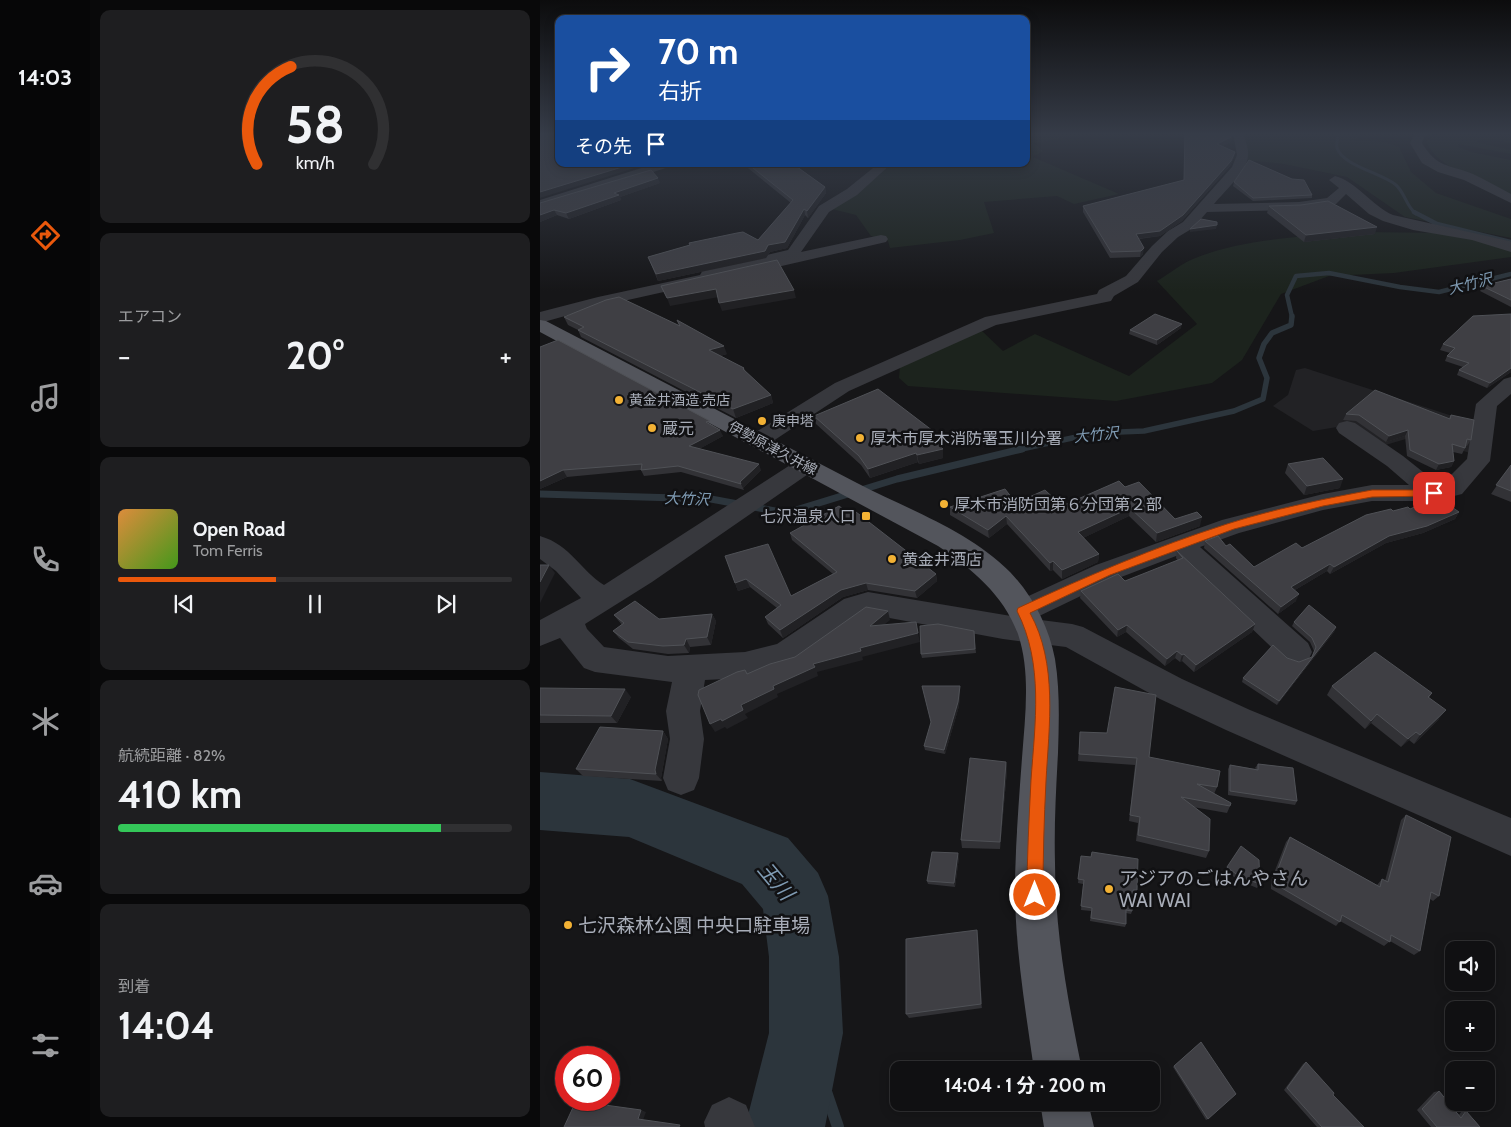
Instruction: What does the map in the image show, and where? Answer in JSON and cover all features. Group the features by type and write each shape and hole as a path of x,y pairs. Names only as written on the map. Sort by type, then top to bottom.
{"main road":[{"name":"伊勢原津久井線","path":"540,325 871,501 919,524 956,546 997,577 1012,594 1028,620"},
{"path":"1028,620 1044,687 1035,841 1035,895 1040,966 1056,1061"},
{"path":"1066,1111 1069,1127"}],"street":[{"path":"540,204 594,186"},
{"path":"707,278 709,273 722,269 794,253 824,210 860,186"},
{"path":"759,440 842,387 991,321 1105,296 1105,294 1132,279 1157,249 1173,234 1188,224 1222,186"},
{"path":"1203,208 1299,206 1331,201 1340,186"},
{"path":"1343,186 1381,215 1422,227 1511,246"},
{"path":"1485,186 1511,199"},
{"path":"1251,206 1274,222"},
{"path":"540,318 618,297 881,239"},
{"path":"569,619 573,634 594,659 668,670 745,665 786,655 854,607 868,603 1002,627 1028,620 1106,572 1231,526 1323,502 1372,493 1434,493 1452,488 1478,461 1487,404 1511,383"},
{"path":"1347,428 1380,450 1434,493"},
{"path":"540,634 604,598 717,526 806,465"},
{"path":"540,545 566,564 589,589 604,598"},
{"path":"1181,545 1297,652"},
{"path":"1028,620 1072,636 1171,689 1238,720 1511,838"},
{"path":"681,778 687,739 683,711 691,668"}],"shaded area":[{"path":"864,186 1099,186 1119,194 1074,204 1057,196 984,202 994,233 960,240 890,248 888,241 871,236 856,215 832,209"},
{"path":"1359,186 1427,186 1436,193 1511,219 1511,238 1405,217"},
{"path":"1489,186 1511,186 1511,195"},
{"path":"1362,232 1445,233 1511,244 1511,257 1394,273 1329,276 1281,294 1242,360 1212,383 1116,401 908,386 899,378 900,367 981,330 1003,351 1035,334 1129,376 1197,324 1157,281 1180,266 1212,252 1254,242"},
{"path":"1305,368 1477,424 1473,454 1416,436 1382,446 1337,427 1313,431 1273,406 1288,395 1296,370"}],"building":[{"path":"540,186 561,186 540,192"},
{"path":"599,186 636,186 614,193 619,195 566,213 554,210 540,215 540,203"},
{"path":"775,186 825,187 807,211 804,209 785,242 768,245 765,251 656,274 648,257 690,245 689,243 743,232 758,240 793,200"},
{"path":"1162,186 1209,186 1183,215 1160,231 1136,234 1144,248 1141,251 1111,252 1083,206"},
{"path":"1238,186 1307,186 1312,195 1253,198"},
{"path":"1328,201 1377,227 1306,235 1269,206 1301,205"},
{"path":"1201,219 1217,222 1217,225 1190,229"},
{"path":"777,260 794,290 719,303 716,289 667,298 661,286"},
{"path":"1511,279 1511,300 1482,286"},
{"path":"619,297 680,326 677,320 724,346 709,350 744,368 771,395 733,409 578,330 584,327 564,317 606,300"},
{"path":"1155,314 1182,324 1157,340 1130,330"},
{"path":"1511,314 1511,368 1490,383 1459,370 1469,363 1447,356 1455,348 1443,344 1473,316"},
{"path":"558,340 710,421 706,422 720,430 689,446 759,464 740,482 741,484 678,466 641,470 642,464 563,470 540,481 540,347"},
{"name":"厚木市厚木消防署玉川分署","path":"878,389 933,431 927,434 943,449 917,455 916,453 868,469 859,456 814,416"},
{"path":"1375,390 1450,419 1451,415 1474,420 1471,440 1467,439 1465,448 1452,444 1454,461 1439,464 1410,450 1408,430 1389,436 1359,415 1346,414"},
{"path":"1323,458 1343,479 1307,486 1288,464"},
{"path":"1511,465 1511,491 1496,485"},
{"path":"1119,481 1125,487 1139,482 1175,519 1197,512 1202,517 1157,533 1130,508 1078,532 1099,554 1062,570 1053,561 1050,563 1006,516 988,530 950,507 1005,489 1016,503 1045,490 1062,506"},
{"path":"1438,497 1459,512 1427,526 1389,536 1334,567 1330,564 1291,587 1299,594 1281,607 1205,541 1218,536 1226,546 1230,544 1254,567 1296,543 1302,548 1366,515 1391,509 1393,511 1408,507 1410,509"},
{"path":"839,506 851,515 856,512 936,574 915,591 866,583 841,590 780,630 765,617 781,605 746,579 735,583 725,556 768,544 791,596 837,572 790,533"},
{"path":"1177,551 1255,624 1196,665 1184,654 1182,655 1177,651 1167,659 1127,625 1118,630 1081,591 1118,574 1125,581 1183,558"},
{"path":"540,565 549,565 540,582"},
{"path":"635,601 659,619 712,614 707,637 686,639 684,645 663,646 628,642 613,631 624,623 614,615"},
{"path":"1309,605 1336,627 1279,701 1243,678 1273,645 1287,658 1299,662 1312,657 1316,647 1312,638 1294,622"},
{"path":"866,607 888,611 870,626 916,622 918,633 860,648 861,651 813,664 815,667 773,686 774,689 741,705 743,710 722,721 721,719 710,724 698,695 699,690 737,672 745,670 747,674 770,664 795,657"},
{"path":"938,624 974,631 975,649 921,654 920,626"},
{"path":"1375,652 1432,693 1428,697 1446,710 1420,735 1416,732 1408,739 1377,714 1371,721 1332,686"},
{"path":"922,686 960,686 958,702 944,750 924,746 931,722"},
{"path":"1115,687 1156,695 1149,757 1220,771 1217,787 1197,784 1231,803 1230,806 1181,797 1210,819 1209,851 1138,835 1140,817 1130,815 1137,758 1079,754 1080,732 1107,733"},
{"path":"540,688 625,689 611,716 540,715"},
{"path":"600,727 663,731 655,770 656,774 576,769"},
{"path":"970,758 1006,762 1000,842 961,840"},
{"path":"1258,764 1293,768 1297,801 1230,791 1230,765 1258,770"},
{"path":"1406,815 1451,837 1439,896 1431,892 1420,951 1391,935 1390,942 1342,915 1340,922 1275,884 1275,877 1290,837 1380,887 1382,879 1388,882"},
{"path":"1241,846 1259,860 1260,884 1240,877 1227,867"},
{"path":"932,852 958,853 954,883 927,881"},
{"name":"アジアのごはんやさん WAI WAI","path":"1092,852 1138,859 1137,890 1133,890 1132,911 1126,910 1126,924 1091,918 1092,908 1081,906 1084,880 1078,879 1081,856 1091,857"},
{"path":"977,930 981,1004 906,1014 906,939"},
{"path":"1201,1042 1236,1094 1208,1119 1174,1066"},
{"path":"1306,1062 1334,1093 1333,1095 1364,1127 1322,1127 1287,1088"},
{"path":"1439,1091 1445,1098 1445,1111 1455,1111 1461,1118 1466,1111 1480,1127 1437,1127 1422,1109"},
{"path":"620,1107 641,1110 638,1119 680,1125 679,1127 564,1127 571,1111 620,1111"}],"waterway":[{"path":"1397,186 1415,212"},
{"path":"1415,212 1437,224 1511,242"},
{"name":"大竹沢","path":"1292,317 1287,295 1296,276 1329,273 1400,287 1439,292 1511,274"},
{"name":"大竹沢","path":"1017,450 1095,433 1144,431 1234,411 1263,399 1267,378 1259,358 1264,344 1272,333 1291,325 1292,317"},
{"name":"大竹沢","path":"540,494 711,499 786,513 897,479 1022,449"},
{"name":"玉川","path":"540,801 630,808 765,861 795,896 804,957 806,1033 785,1127"},
{"path":"806,1033 838,1127"}],"place":[{"name":"黄金井酒造 売店","path":"619,400"},
{"name":"庚申塔","path":"762,421"},
{"name":"蔵元","path":"652,428"},
{"name":"厚木市厚木消防署玉川分署","path":"860,438"},
{"name":"厚木市消防団第６分団第２部","path":"944,504"},
{"name":"七沢温泉入口","path":"866,516"},
{"name":"黄金井酒店","path":"892,559"},
{"name":"アジアのごはんやさん WAI WAI","path":"1109,889"},
{"name":"七沢森林公園 中央口駐車場","path":"568,925"}],"route":[{"path":"1035,895 1035,841 1044,687 1033,630 1023,611 1106,572 1231,526 1323,502 1372,493 1434,493"}]}
